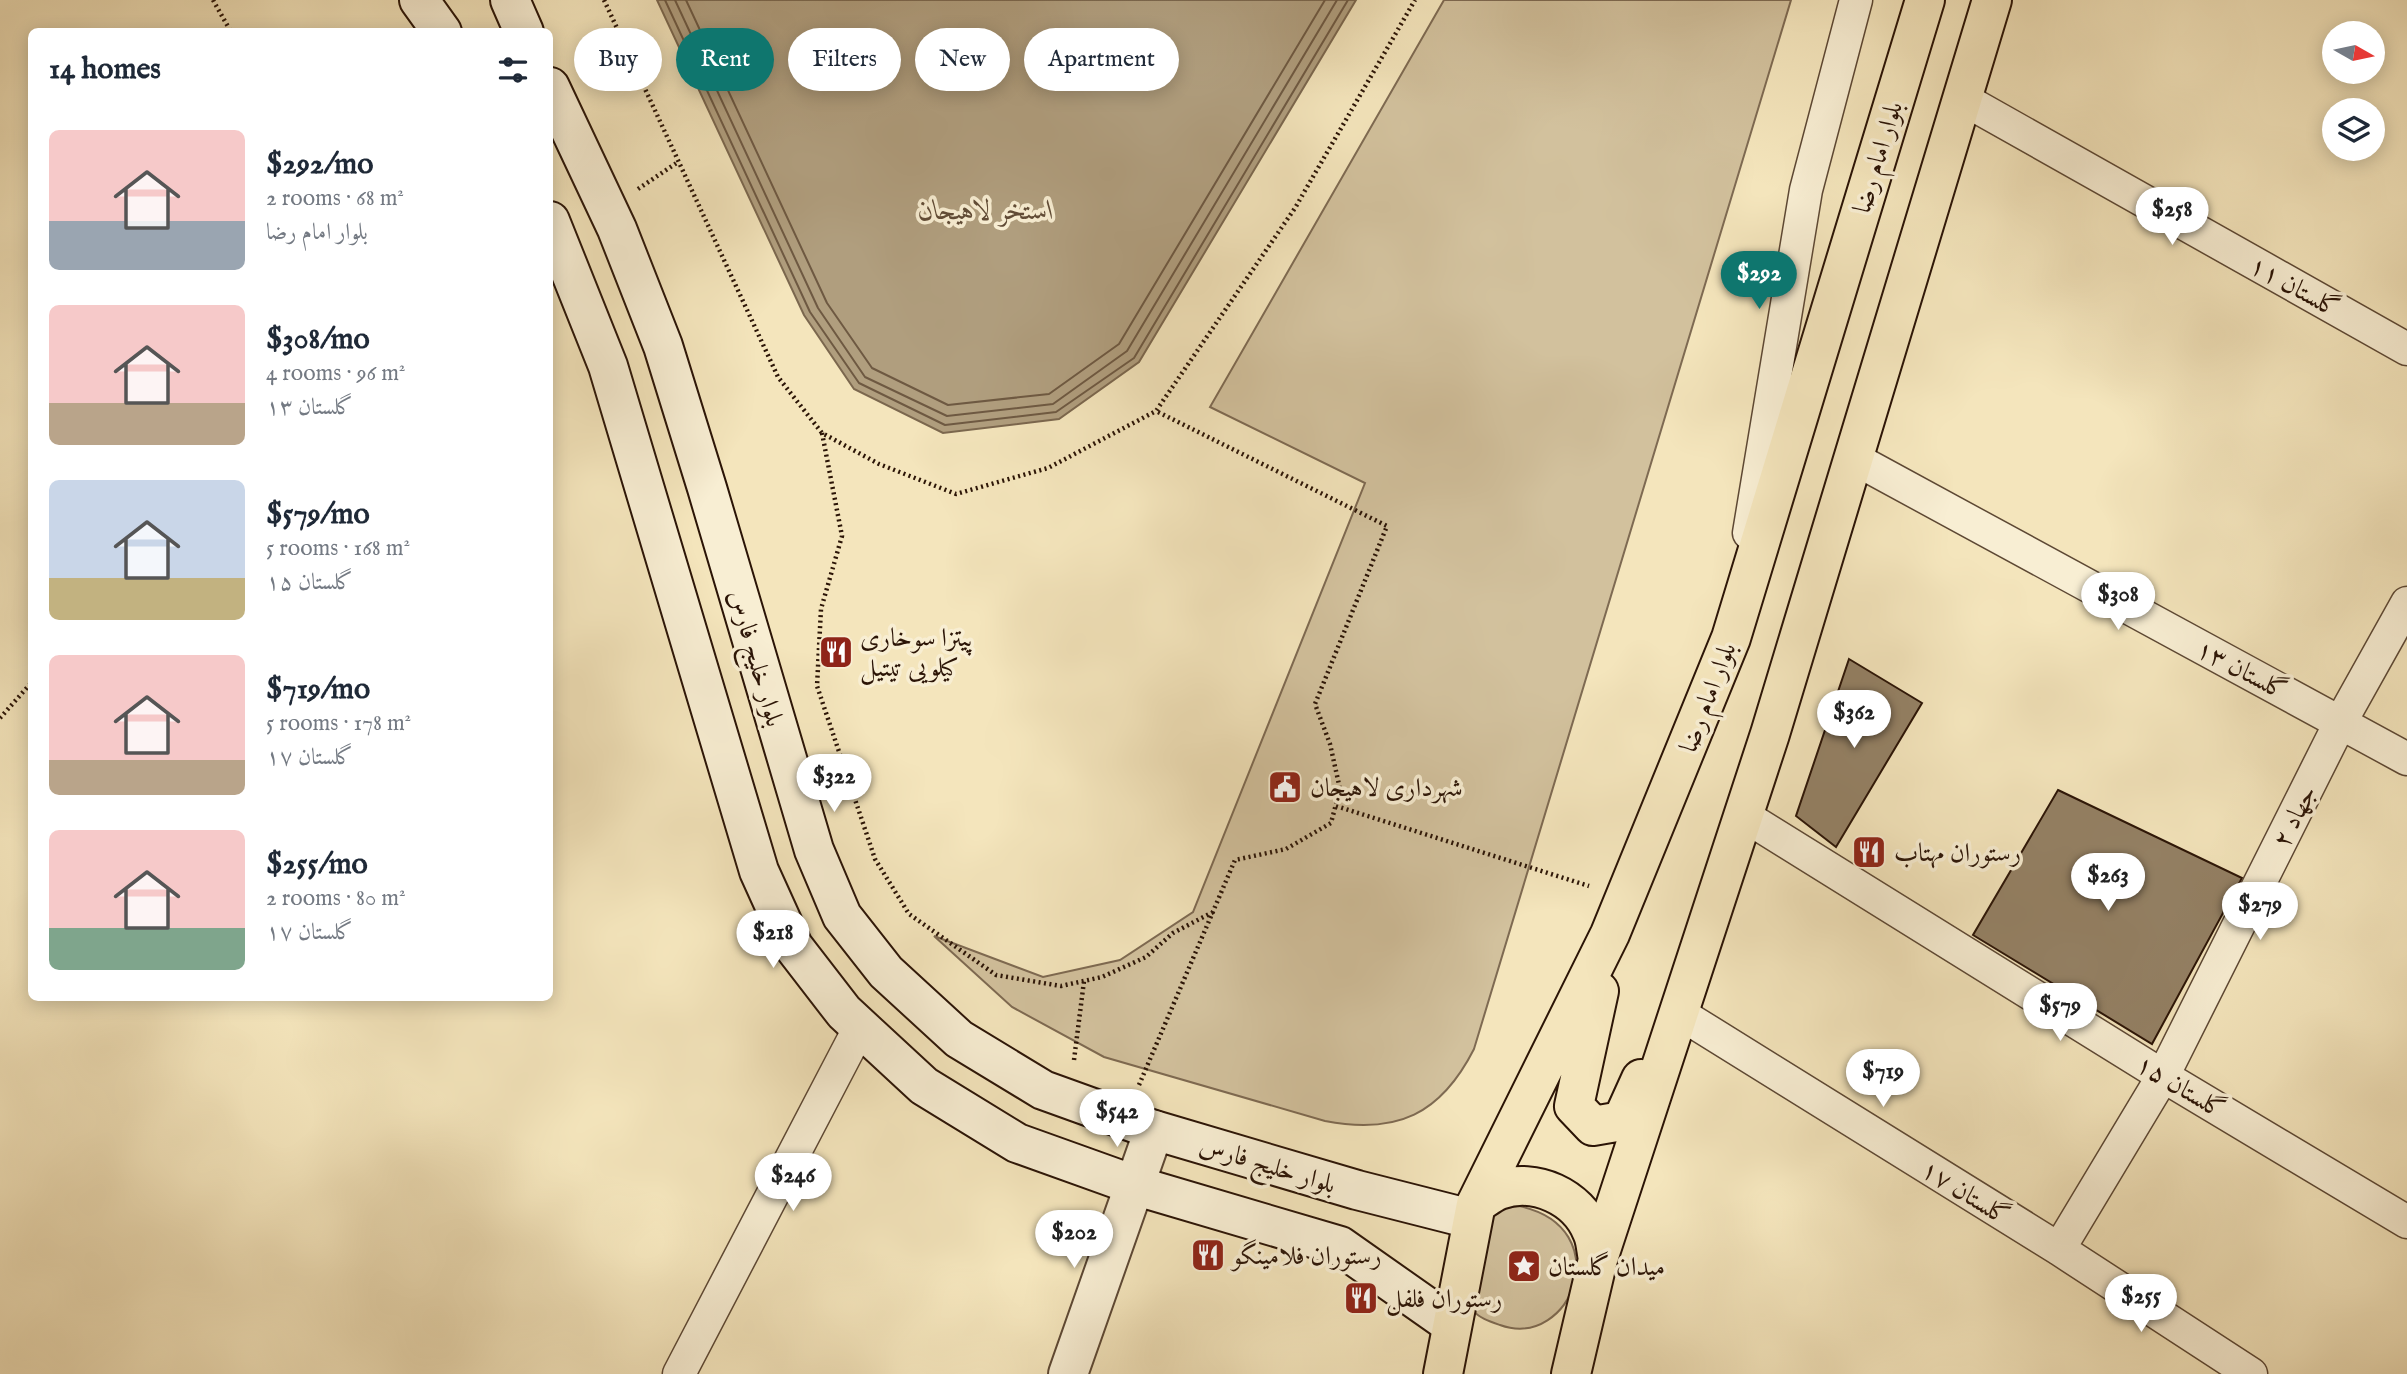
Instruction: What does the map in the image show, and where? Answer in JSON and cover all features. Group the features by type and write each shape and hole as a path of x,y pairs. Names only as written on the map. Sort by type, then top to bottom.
{"main road":[{"path":"419,0 439,28"},
{"path":"510,0 522,28"},
{"name":"بلوار امام رضا","path":"1443,1374 1473,1211 1611,934 1731,638 1924,0"},
{"path":"1571,1374 1598,1259 1703,941 1855,460 1992,0"},
{"name":"بلوار خلیج فارس","path":"553,93 617,229 663,346 814,850 842,916 886,972 959,1039 1043,1090 1139,1125 1357,1191 1473,1211"},
{"path":"553,229 608,366 759,871 793,946 844,1012 924,1086 1017,1143 1137,1186 1340,1246 1451,1324"},
{"path":"1611,934 1574,1107 1594,1126 1622,1121 1703,941"},
{"path":"1068,1374 1137,1186 1139,1125"},
{"path":"1473,1211 1499,1190 1527,1185 1554,1192 1577,1208 1592,1232 1598,1259"}],"street":[{"path":"1731,638 1806,190 1856,0"},
{"name":"گلستان ۱۱","path":"1963,99 2407,349"},
{"name":"گلستان ۱۳","path":"1855,460 2407,759"},
{"name":"جهاد ۲","path":"2059,1249 2163,1076 2340,723 2407,603"},
{"name":"گلستان ۱۵","path":"1743,815 2163,1076 2407,1222"},
{"name":"گلستان ۱۷","path":"1679,1013 2059,1249 2251,1374"},
{"path":"679,1374 860,1027"}],"path":[{"path":"213,0 229,28"},
{"path":"604,0 778,377 822,433 879,464 956,495 1048,468 1156,411 1295,208 1415,0"},
{"path":"1139,1125 1213,911 1234,860 1286,849 1331,823 1340,789 1330,744 1315,704 1387,526 1156,411"},
{"path":"822,433 842,536 821,609 817,686 875,859 909,914 996,975 1061,986 1102,977 1146,957 1173,933 1213,911"},
{"path":"0,718 28,686"},
{"path":"1336,806 1626,897"},
{"path":"1069,1099 1084,981"}],"shaded area":[{"path":"1444,0 1791,0 1474,1049 1447,1090 1414,1115 1395,1122 1351,1125 1325,1121 1104,1057 1012,1007 934,936 1043,977 1120,960 1193,912 1365,483 1210,407"},
{"path":"1519,1206 1550,1218 1568,1237 1576,1260 1574,1283 1564,1304 1547,1320 1526,1328 1500,1325 1475,1312 1467,1298 1458,1252 1499,1209"}],"water":[{"name":"استخر لاهیجان","path":"657,0 1356,0 1139,362 1059,419 943,433 854,389 804,315 699,91 774,91 774,28 676,28 676,41"}],"building":[{"path":"1849,659 1922,703 1836,847 1796,816"},
{"path":"2058,790 2242,878 2152,1044 1973,935"}],"place":[{"name":"پیتزا سوخاری کیلویی تیتیل","path":"836,652"},
{"name":"شهرداری لاهیجان","path":"1285,787"},
{"name":"رستوران مهتاب","path":"1869,852"},
{"name":"رستوران فلامینگو","path":"1208,1255"},
{"name":"میدان گلستان","path":"1524,1266"},
{"name":"رستوران فلفل","path":"1361,1298"}]}
